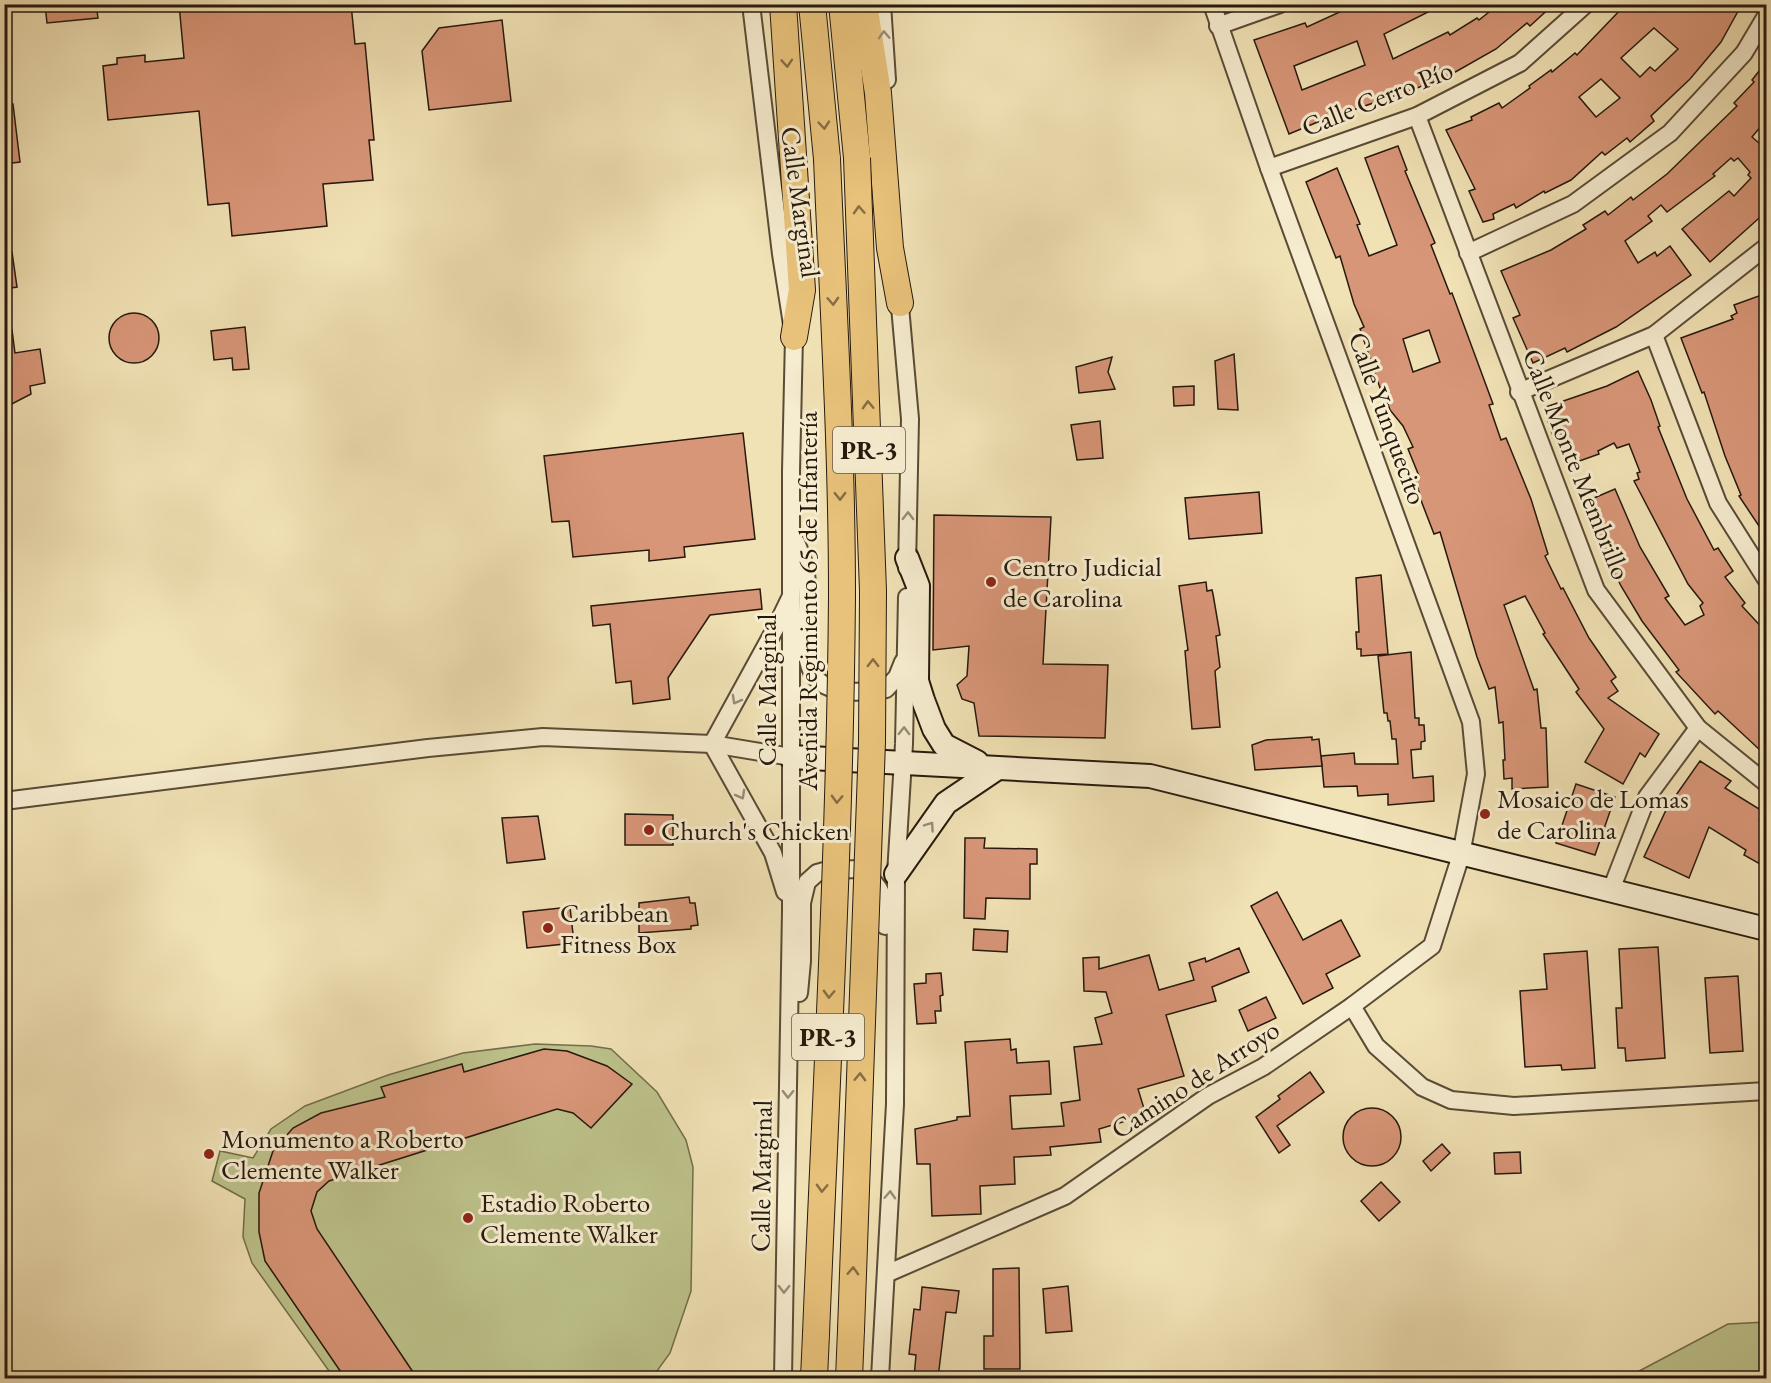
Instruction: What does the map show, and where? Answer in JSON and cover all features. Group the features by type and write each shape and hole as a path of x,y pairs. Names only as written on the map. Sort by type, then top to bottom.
{"main road":[{"path":"783,4 802,290 794,337"},
{"name":"Avenida Regimiento 65 de Infantería","path":"812,4 827,159 838,403 842,592 840,740 814,1378"},
{"name":"PR-3","path":"842,4 857,158 873,591 872,742 849,1378"},
{"path":"864,4 878,93 890,248 900,303"}],"street":[{"name":"Calle Marginal","path":"751,4 781,254 794,337 789,1037 783,1378"},
{"path":"880,1378 895,1104 896,874 903,763 910,419 900,303 882,4"},
{"name":"Calle Yunquecito","path":"1212,4 1269,168 1471,722 1476,774 1461,855"},
{"path":"1218,26 1280,4"},
{"name":"Calle Cerro Pío","path":"1269,168 1417,116 1520,63 1586,4"},
{"path":"1468,253 1573,204 1670,133 1744,53 1767,16"},
{"name":"Calle Monte Membrillo","path":"1417,116 1519,392 1596,590 1698,728 1767,783"},
{"path":"1519,392 1654,335 1767,247"},
{"path":"1654,335 1718,502 1767,579"},
{"path":"791,527 806,571 806,663 814,677 825,685 850,692 886,689 897,677 906,657"},
{"path":"908,558 918,586 917,681 934,729 944,745 957,754 995,770"},
{"path":"712,744 775,629 792,592"},
{"path":"1611,890 1647,797 1698,728"},
{"path":"4,801 428,748 543,737 712,744 791,757 956,765 995,770 1150,776 1461,855 1767,929"},
{"path":"712,744 773,853 790,910"},
{"path":"896,874 946,803 995,770"},
{"name":"Camino de Arroyo","path":"886,1274 1065,1196 1208,1096 1263,1068 1352,1006 1432,946 1461,855"},
{"path":"789,1037 799,995 802,961 802,903 807,882 817,873 828,870 860,869 879,886 884,904 885,946 894,992"},
{"path":"1352,1006 1376,1046 1422,1086 1451,1100 1514,1106 1767,1091"}],"green space":[{"name":"Estadio Roberto Clemente Walker","path":"535,1044 611,1049 657,1092 686,1140 693,1167 691,1291 670,1353 652,1378 334,1378 252,1263 243,1237 245,1199 212,1181 220,1151 253,1158 271,1129 305,1106 388,1075 463,1053"},
{"path":"1766,1322 1766,1378 1626,1378 1728,1324"}],"building":[{"path":"45,4 96,4 98,18 47,23"},
{"path":"179,4 351,4 355,44 365,43 374,140 369,140 373,180 323,184 327,226 232,236 229,203 208,205 199,111 108,120 103,66 117,64 117,58 145,55 145,62 184,58"},
{"path":"1357,4 1444,4 1384,34 1393,59 1448,32 1450,35 1477,18 1479,20 1499,4 1554,4 1530,26 1527,23 1496,49 1443,79 1350,111 1349,109 1289,134 1254,40 1305,23 1307,27","holes":["1357,41 1365,65 1302,90 1294,66"]},
{"path":"1626,4 1742,4 1721,42 1690,79 1651,116 1654,121 1630,142 1627,138 1605,155 1602,152 1571,180 1545,193 1544,191 1516,208 1514,204 1493,214 1494,219 1483,222 1469,191 1475,189 1446,130 1472,120 1471,117 1499,103 1502,108 1575,53 1577,55","holes":["1654,28 1678,49 1655,71 1650,67 1640,77 1621,58","1601,79 1620,98 1596,117 1579,97"]},
{"path":"502,20 511,101 429,110 422,51 439,28"},
{"path":"1767,61 1767,119 1752,137 1767,150 1767,211 1710,262 1682,229 1729,191 1734,196 1751,178 1748,175 1750,172 1738,158 1734,161 1731,158 1713,174 1715,176 1667,212 1661,205 1648,216 1652,221 1625,241 1638,263 1655,252 1657,256 1670,246 1691,275 1616,327 1567,352 1565,348 1533,363 1513,318 1520,315 1501,271 1551,250 1586,229 1583,225 1605,211 1608,215 1631,197 1633,200 1667,174 1737,106 1734,103 1754,82 1752,80"},
{"path":"13,104 20,162 4,164 4,105"},
{"path":"1398,146 1407,170 1405,171 1435,243 1431,245 1450,294 1452,293 1493,404 1489,405 1501,440 1506,438 1531,499 1548,554 1545,556 1589,638 1616,677 1611,681 1618,691 1608,698 1659,734 1645,757 1640,753 1623,784 1585,762 1604,729 1576,692 1579,689 1543,634 1545,633 1525,596 1504,605 1534,690 1537,689 1541,728 1546,728 1548,787 1512,789 1512,778 1504,779 1503,722 1499,723 1495,687 1489,689 1477,657 1440,532 1434,534 1422,503 1415,478 1419,476 1408,449 1413,447 1403,426 1390,410 1382,387 1380,388 1360,329 1364,327 1354,304 1340,256 1336,258 1306,182 1337,168 1360,224 1357,225 1369,256 1397,245 1365,158","holes":["1429,330 1440,362 1413,372 1403,339"]},
{"path":"4,252 12,252 17,287 4,289"},
{"path":"1767,293 1767,538 1739,496 1741,495 1725,456 1704,392 1702,393 1681,338 1733,319 1731,316 1737,313 1734,305"},
{"path":"134,313 152,320 159,338 152,356 134,363 116,356 109,338 116,320"},
{"path":"245,327 249,369 233,370 232,358 214,360 211,331"},
{"path":"4,330 12,330 15,353 40,349 45,383 30,386 31,394 4,408"},
{"path":"1234,354 1238,410 1218,409 1215,361"},
{"path":"1112,357 1108,372 1115,389 1079,393 1076,367"},
{"path":"1638,371 1687,499 1714,550 1718,548 1733,571 1725,577 1745,603 1742,606 1767,633 1767,744 1761,751 1718,711 1715,714 1676,672 1679,670 1642,621 1621,586 1595,532 1599,530 1587,501 1615,489 1640,547 1669,596 1665,598 1685,625 1704,615 1700,606 1703,603 1688,584 1634,481 1639,479 1637,473 1640,472 1629,444 1617,448 1614,443 1598,451 1599,454 1571,464 1561,433 1553,436 1543,408 1607,386"},
{"path":"1194,386 1194,405 1174,406 1173,387"},
{"path":"1100,421 1103,458 1077,460 1071,425"},
{"path":"743,433 755,539 684,547 685,557 649,561 649,550 573,557 569,521 552,522 544,456"},
{"path":"1259,492 1262,533 1189,539 1185,498"},
{"name":"Centro Judicial de Carolina","path":"934,515 1051,517 1043,664 1108,665 1105,738 979,736 974,703 962,699 957,685 967,676 969,646 933,650"},
{"path":"1381,575 1388,654 1361,656 1361,649 1357,649 1356,632 1359,632 1356,578"},
{"path":"1206,582 1207,591 1212,590 1220,635 1216,636 1220,667 1215,671 1220,727 1192,729 1185,651 1188,650 1179,586"},
{"path":"760,589 762,609 710,615 668,678 670,699 633,704 631,681 616,683 610,624 593,626 591,606"},
{"path":"1411,652 1415,718 1419,718 1419,725 1424,725 1425,741 1421,742 1421,749 1411,750 1413,778 1433,776 1434,801 1388,805 1388,794 1358,796 1357,786 1324,787 1321,756 1354,753 1355,764 1398,764 1396,739 1392,739 1390,721 1388,721 1387,713 1384,713 1378,656"},
{"path":"1312,737 1312,740 1319,739 1322,766 1255,770 1252,745 1266,740"},
{"path":"1700,761 1731,781 1725,788 1764,812 1759,820 1767,825 1767,868 1744,855 1746,850 1709,827 1689,878 1644,857 1667,808"},
{"path":"1576,784 1615,797 1595,855 1556,843"},
{"name":"Church's Chicken","path":"625,814 673,815 673,845 625,845"},
{"path":"538,816 545,859 507,863 502,818"},
{"path":"965,838 985,838 984,848 1037,849 1037,864 1030,864 1030,899 986,898 985,919 964,918"},
{"path":"1277,892 1303,940 1341,920 1360,956 1326,974 1333,988 1303,1004 1251,906"},
{"path":"689,897 690,903 695,903 698,925 691,926 691,929 639,933 639,903"},
{"name":"Caribbean Fitness Box","path":"570,907 574,943 527,948 523,912"},
{"path":"974,929 1008,931 1007,952 973,950"},
{"path":"1658,947 1665,1058 1626,1061 1625,1048 1618,1048 1616,1008 1622,1008 1619,949"},
{"path":"1239,948 1249,972 1212,987 1216,1001 1166,1015 1184,1076 1138,1089 1146,1115 1099,1129 1101,1142 1050,1147 1051,1155 1014,1157 1015,1184 980,1186 981,1214 932,1216 930,1164 917,1164 915,1129 957,1120 957,1117 970,1116 965,1042 1010,1039 1011,1050 1016,1049 1017,1063 1049,1061 1051,1094 1010,1096 1012,1129 1064,1126 1061,1103 1080,1100 1074,1047 1102,1044 1095,1018 1112,1013 1106,992 1084,991 1083,958 1099,957 1099,969 1149,955 1159,990 1194,980 1189,963 1205,958 1206,962"},
{"path":"1587,951 1595,1068 1562,1070 1561,1065 1525,1067 1520,991 1547,989 1544,954"},
{"path":"941,973 943,995 940,996 941,1011 935,1011 936,1023 917,1024 914,984 926,983 926,974"},
{"path":"1738,976 1743,1051 1710,1053 1705,978"},
{"path":"1266,997 1276,1018 1248,1031 1239,1010"},
{"path":"544,1049 567,1051 607,1066 632,1084 591,1128 573,1113 557,1109 329,1181 317,1192 311,1211 317,1229 417,1378 345,1378 265,1261 259,1232 259,1193 273,1151 293,1128 321,1113 385,1097 381,1087 462,1064 464,1072"},
{"path":"1310,1072 1324,1092 1277,1126 1290,1145 1279,1153 1256,1117 1280,1099 1278,1096"},
{"path":"1372,1108 1383,1110 1396,1121 1401,1137 1399,1148 1388,1161 1372,1166 1361,1164 1348,1153 1343,1137 1345,1126 1356,1113"},
{"path":"1442,1144 1450,1153 1431,1171 1423,1161"},
{"path":"1520,1152 1521,1173 1495,1174 1494,1153"},
{"path":"1381,1182 1400,1202 1379,1221 1361,1201"},
{"path":"1019,1268 1020,1369 984,1369 984,1336 993,1336 993,1269"},
{"path":"1068,1286 1072,1331 1046,1333 1043,1289"},
{"path":"922,1287 959,1291 956,1313 946,1312 938,1378 914,1378 916,1355 909,1354 914,1309 920,1310"}],"place":[{"name":"Centro Judicial de Carolina","path":"991,582"},
{"name":"Mosaico de Lomas de Carolina","path":"1485,814"},
{"name":"Church's Chicken","path":"649,830"},
{"name":"Caribbean Fitness Box","path":"548,928"},
{"name":"Monumento a Roberto Clemente Walker","path":"209,1154"},
{"name":"Estadio Roberto Clemente Walker","path":"468,1218"}]}
